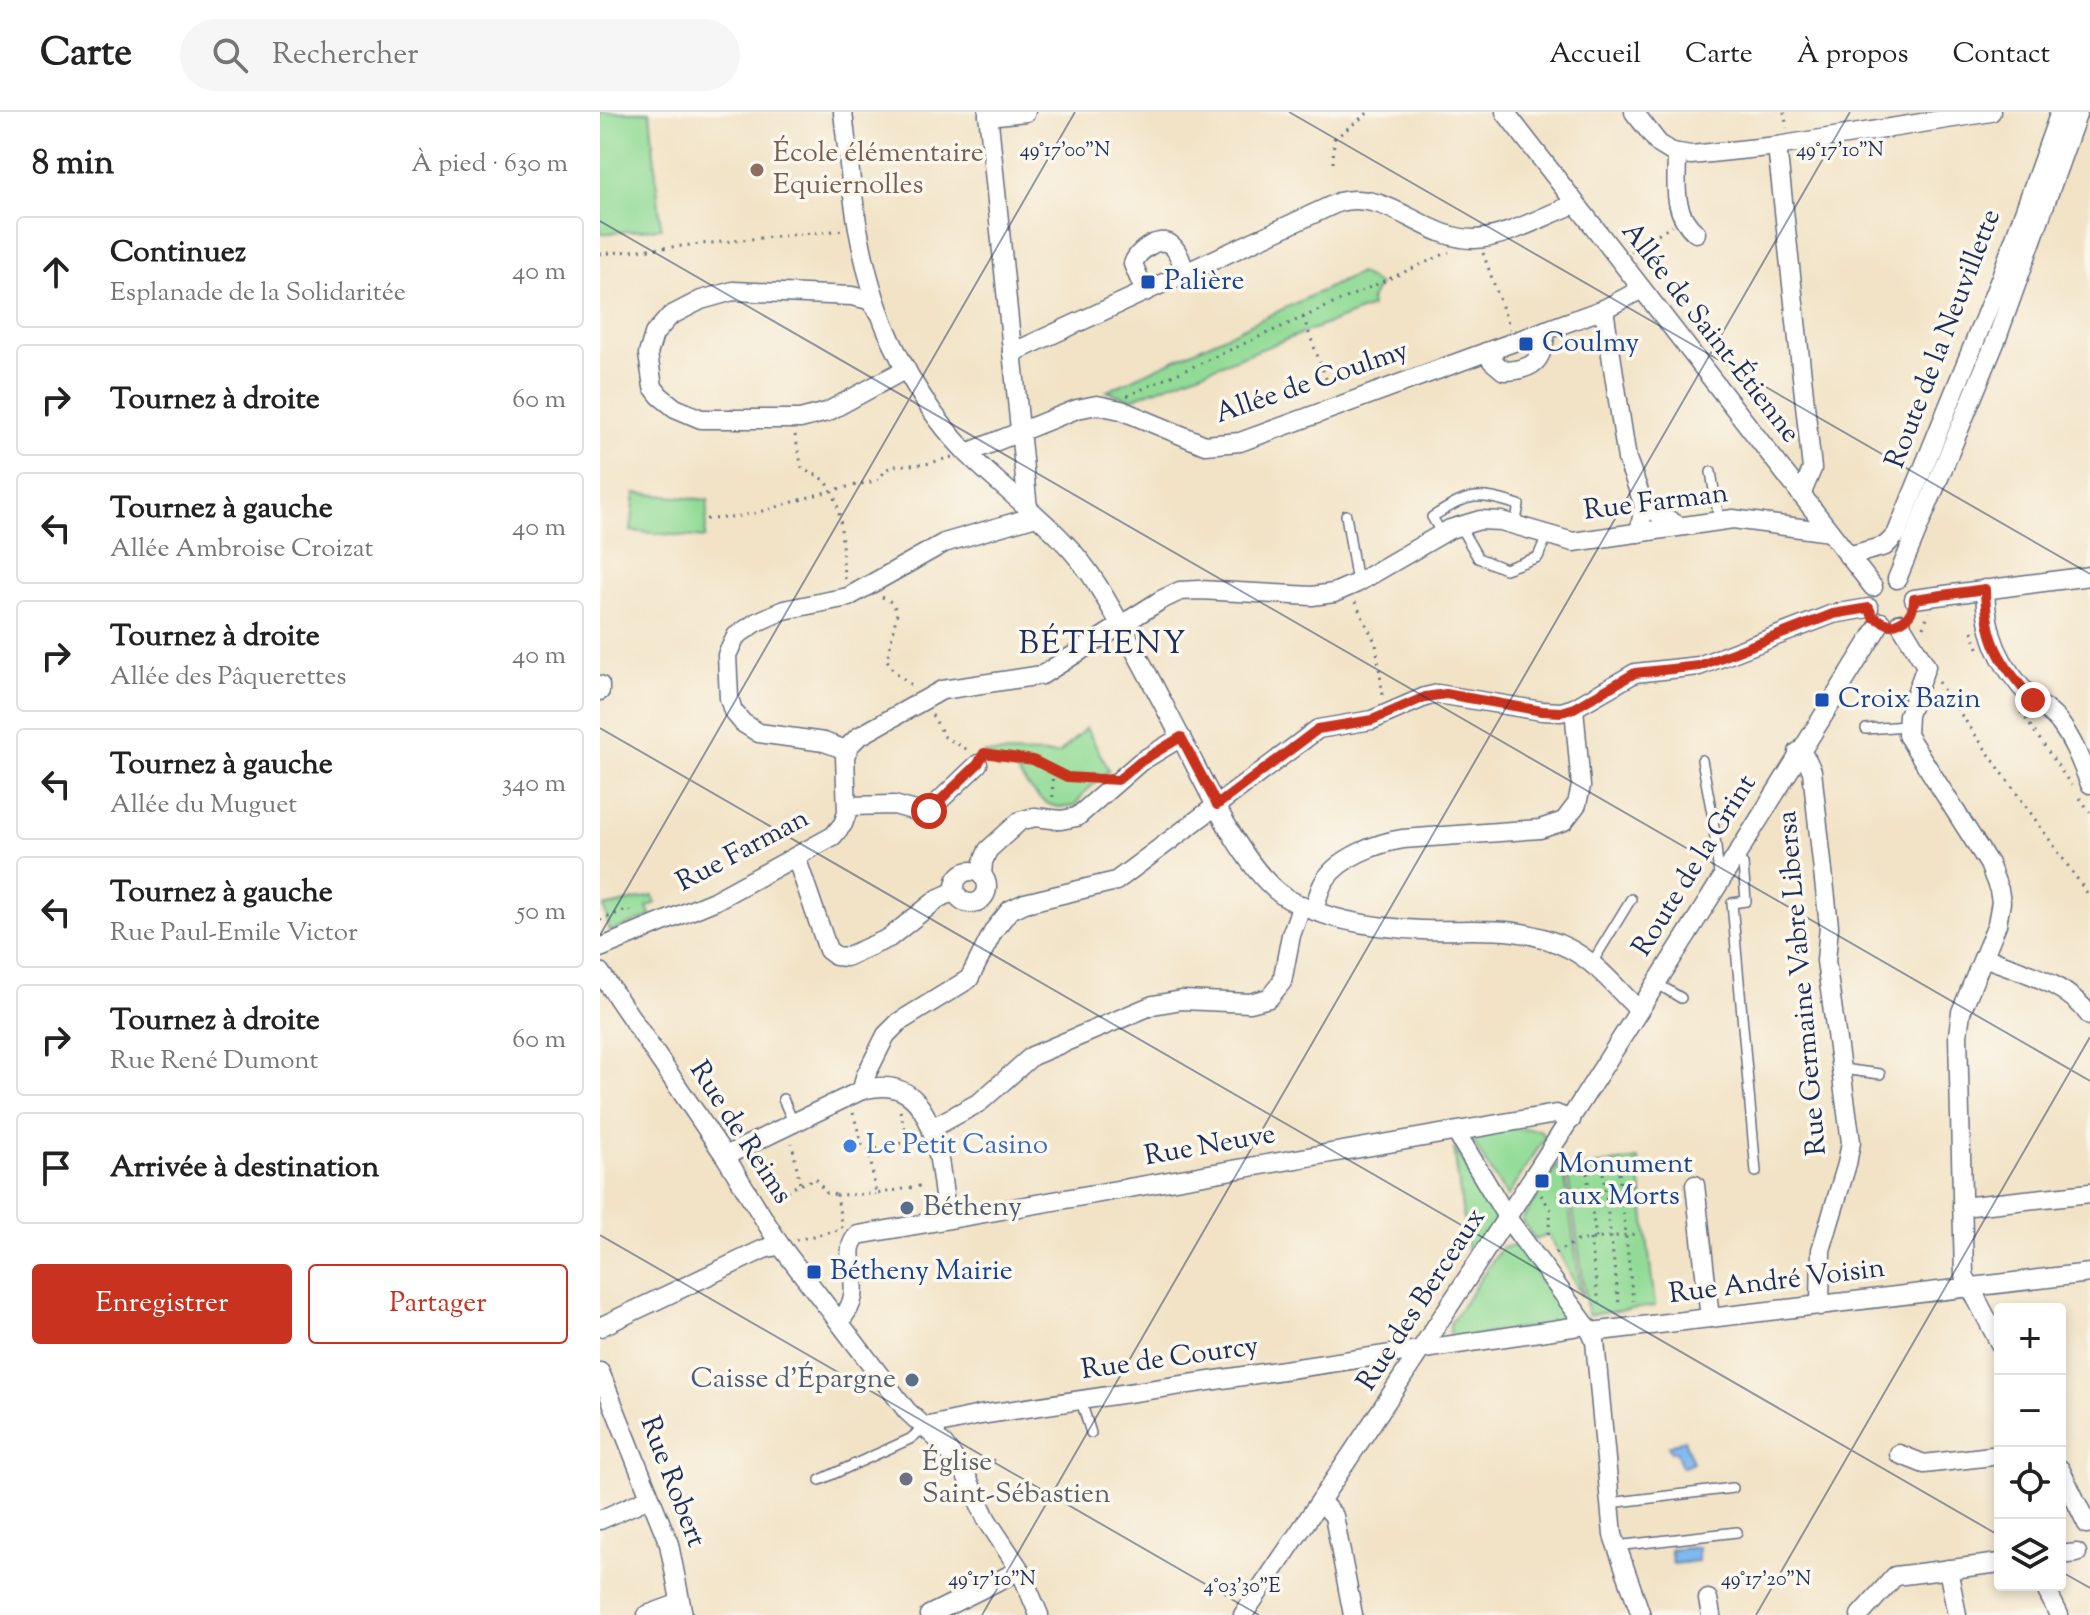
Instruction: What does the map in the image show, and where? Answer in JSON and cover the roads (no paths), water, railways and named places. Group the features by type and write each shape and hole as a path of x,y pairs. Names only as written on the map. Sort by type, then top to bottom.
{"street":[{"path":"843,112 856,228 881,314 906,369 938,421 967,453 1081,561 1121,626 1217,805 1258,871 1279,893 1308,908 1385,927 1517,931 1553,941 1592,963 1639,1010"},
{"path":"1026,112 988,114 1020,430 1032,512"},
{"name":"Allée de Saint-Étienne","path":"1505,112 1873,587"},
{"path":"1634,112 1659,144 1677,153 1691,155 1777,146 1991,112"},
{"name":"Route de la Neuvillette","path":"1848,556 1885,546 1896,535 1999,282 2060,112"},
{"name":"Route de la Neuvillette","path":"1897,579 1997,338 2078,112"},
{"path":"1777,146 1812,469 1801,495"},
{"path":"1677,153 1677,203 1681,218 1696,233"},
{"path":"1012,353 1346,200 1374,201 1440,231 1470,238 1497,234 1575,204"},
{"path":"1145,292 1133,264 1134,259 1138,253 1158,243 1164,242 1174,247 1186,274"},
{"name":"Allée de Coulmy","path":"1020,430 1077,409 1105,405 1198,443 1211,446 1240,442 1604,309 1642,289"},
{"path":"881,314 869,300 852,296 727,291 670,316 654,334 648,354 653,387 664,401 681,412 701,419 812,418 906,369"},
{"path":"1604,309 1627,459 1644,505 1639,533"},
{"path":"1486,352 1504,371 1535,363 1543,354 1546,330"},
{"path":"967,453 1020,430"},
{"path":"1644,505 1679,526"},
{"path":"846,750 824,742 767,735 747,727 737,718 731,705 727,663 732,641 757,622 791,608 841,600 944,543 1032,512"},
{"name":"Rue Farman","path":"600,948 714,901 833,836 843,824 848,806 844,763 846,750 867,731 949,688 1042,675 1180,591 1312,596 1334,593 1459,525 1480,520 1515,525 1573,542 1719,520 1745,520 1830,532"},
{"path":"1914,599 2090,576"},
{"path":"862,1090 881,1041 903,1020 969,979 994,930 1010,910 1025,903 1116,881 1318,729 1385,716 1413,701 1438,694 1551,712 1574,708 1635,673 1699,666 1833,614 1883,618 1912,611 1914,599 1909,587 1897,579 1888,578 1873,587 1868,597 1883,618 1926,666 1912,702 1907,735 1996,877 2000,911 1958,1023 1964,1275 1994,1332"},
{"path":"1985,589 1989,635 2009,672 2033,700 2058,720 2078,753 2090,784"},
{"path":"1798,752 1883,618"},
{"path":"600,685 600,691"},
{"path":"933,1132 980,1102 1032,1056 1153,1005 1182,1000 1250,1003 1269,998 1282,982 1291,935 1329,875 1340,865 1383,843 1540,829 1564,821 1577,804 1581,786 1574,708"},
{"path":"796,857 828,950 836,956 846,957 889,938 939,898 955,891 958,897 969,903 981,899 987,888 982,876 988,850 1020,821 1035,817 1077,817 1140,762 1181,737"},
{"name":"Route de la Grint","path":"1639,1010 1798,752"},
{"name":"Rue Germaine Vabre Libersa","path":"1798,752 1807,760 1812,771 1829,926 1826,961 1842,1069 1850,1152 1821,1250 1820,1306"},
{"path":"848,806 894,805 923,813 929,811 981,759"},
{"path":"1984,957 2063,990 2077,1000 2090,1016"},
{"name":"Rue de Reims","path":"600,972 839,1321 907,1411 944,1445 965,1473 987,1520 1020,1570 1039,1615"},
{"name":"Rue des Berceaux","path":"1243,1615 1424,1349 1639,1010"},
{"path":"725,1156 792,1129 862,1090 882,1086 903,1091 921,1106 933,1132 947,1219"},
{"name":"Rue Neuve","path":"839,1321 852,1304 854,1291 850,1248 858,1235 1556,1114 1571,1120"},
{"path":"1456,1132 1508,1219 1588,1328 1597,1353 1616,1546 1641,1615"},
{"path":"1695,1185 1710,1318"},
{"path":"1962,1207 2090,1193"},
{"path":"600,1327 764,1249 786,1243"},
{"name":"Rue André Voisin","path":"1424,1349 2090,1273"},
{"name":"Rue de Courcy","path":"925,1427 980,1415 1424,1349"},
{"name":"Rue Robert","path":"600,1372 672,1557 682,1609"},
{"path":"1899,1454 1924,1464 1994,1456"},
{"path":"2066,1481 2087,1524"},
{"path":"600,1520 649,1498"},
{"path":"1321,1502 1334,1516 1353,1615"},
{"path":"1860,1615 1895,1576 1994,1564"},
{"path":"1948,1569 1957,1615"},
{"path":"929,1615 1020,1570"},
{"path":"2047,1591 2059,1615"},
{"path":"647,1615 682,1609"}],"lane":[{"path":"1711,472 1719,520"},
{"path":"1442,534 1432,517 1462,498 1485,495 1519,505 1515,525"},
{"path":"1346,515 1353,585"},
{"path":"1459,525 1478,558 1505,569 1538,557 1547,535"},
{"path":"1866,729 1906,726"},
{"path":"1702,760 1720,879"},
{"path":"1735,854 1743,864 1746,901 1732,903 1756,1172"},
{"path":"1592,963 1631,899"},
{"path":"1656,983 1681,998"},
{"path":"1842,1069 1880,1074"},
{"path":"783,1099 792,1129"},
{"path":"1081,1401 1091,1433"},
{"path":"820,1480 910,1439 925,1427"},
{"path":"1610,1503 1733,1488"},
{"path":"1616,1546 1737,1532"}],"water":[{"path":"1684,1440 1693,1462 1682,1467 1676,1451 1671,1452 1668,1446"},
{"path":"1698,1547 1698,1561 1673,1564 1670,1550"}],"place":[{"name":"École élémentaire Equiernolles","path":"757,170"},
{"name":"Palière","path":"1148,282"},
{"name":"Coulmy","path":"1526,344"},
{"name":"Croix Bazin","path":"1822,700"},
{"name":"Le Petit Casino","path":"850,1146"},
{"name":"Monument aux Morts","path":"1542,1181"},
{"name":"Bétheny","path":"907,1208"},
{"name":"Bétheny Mairie","path":"814,1272"},
{"name":"Caisse d'Épargne","path":"912,1380"},
{"name":"Église Saint-Sébastien","path":"906,1479"}],"district":[{"name":"BÉTHENY","path":"1103,645"}]}
